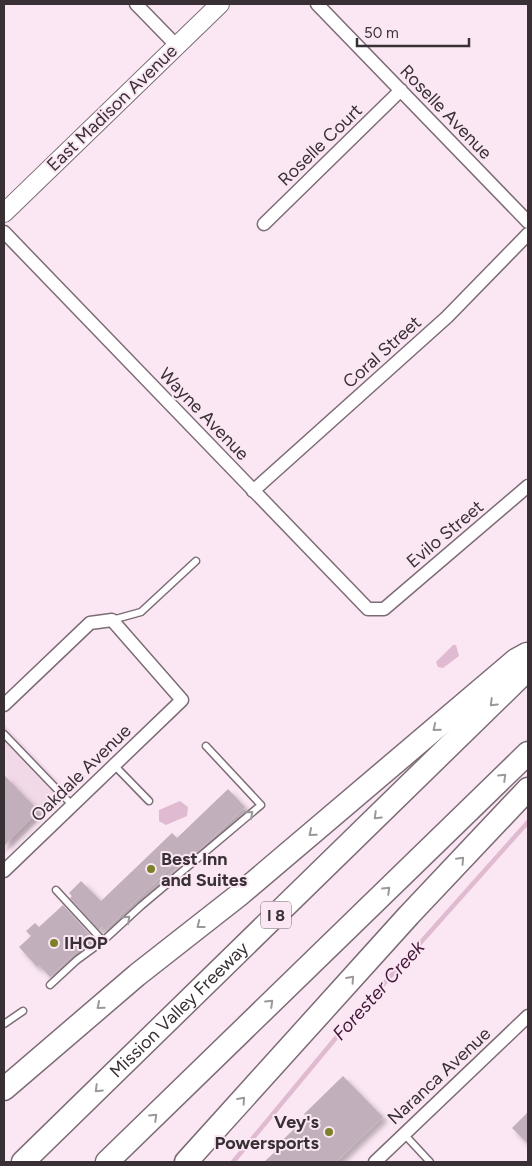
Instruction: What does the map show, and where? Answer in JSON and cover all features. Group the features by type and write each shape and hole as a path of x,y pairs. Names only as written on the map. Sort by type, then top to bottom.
{"highway":[{"path":"4,1089 138,974 239,895 516,660 528,654"},
{"name":"Mission Valley Freeway","path":"23,1162 528,669"},
{"path":"107,1162 528,753"},
{"path":"186,1162 407,918 528,789"}],"street":[{"path":"136,4 176,46"},
{"name":"East Madison Avenue","path":"4,213 220,4"},
{"name":"Roselle Avenue","path":"317,4 528,222"},
{"name":"Roselle Court","path":"264,224 401,90"},
{"name":"Wayne Avenue","path":"4,232 368,609 384,609"},
{"name":"Coral Street","path":"253,491 447,317 528,234"},
{"name":"Evilo Street","path":"384,609 528,486"},
{"path":"4,705 90,623 112,620"},
{"name":"Oakdale Avenue","path":"4,871 182,700 112,620"},
{"name":"Naranca Avenue","path":"375,1162 528,1016"}],"lane":[{"path":"112,620 142,612 196,561"},
{"path":"4,734 72,805"},
{"path":"50,985 77,960 104,941 141,906 261,805 206,746"},
{"path":"114,765 149,801"},
{"path":"56,890 104,941"},
{"path":"4,1024 23,1011"},
{"path":"404,1134 430,1162"}],"shaded area":[{"path":"453,645 456,645 459,656 443,668 438,667 436,662"},
{"path":"4,724 68,791 4,854"},
{"path":"180,801 188,807 187,816 166,825 159,821 159,810"}],"building":[{"path":"4,775 39,811 4,846"},
{"name":"Best Inn and Suites","path":"228,789 245,807 191,858 186,853 105,930 102,927 99,930 70,898 72,896 69,893 81,881 101,901 172,833 177,838"},
{"name":"IHOP","path":"63,905 92,937 50,977 39,965 37,967 19,947 31,936 26,931 35,923 39,927"},
{"name":"Vey's Powersports","path":"343,1076 383,1117 336,1162 264,1162 278,1149 276,1146 307,1117 304,1114"},
{"path":"528,1112 528,1144 512,1128"}],"waterway":[{"name":"Forester Creek","path":"233,1162 340,1033 528,822"}],"place":[{"name":"Best Inn and Suites","path":"151,869"},
{"name":"IHOP","path":"54,943"},
{"name":"Vey's Powersports","path":"329,1132"}]}
